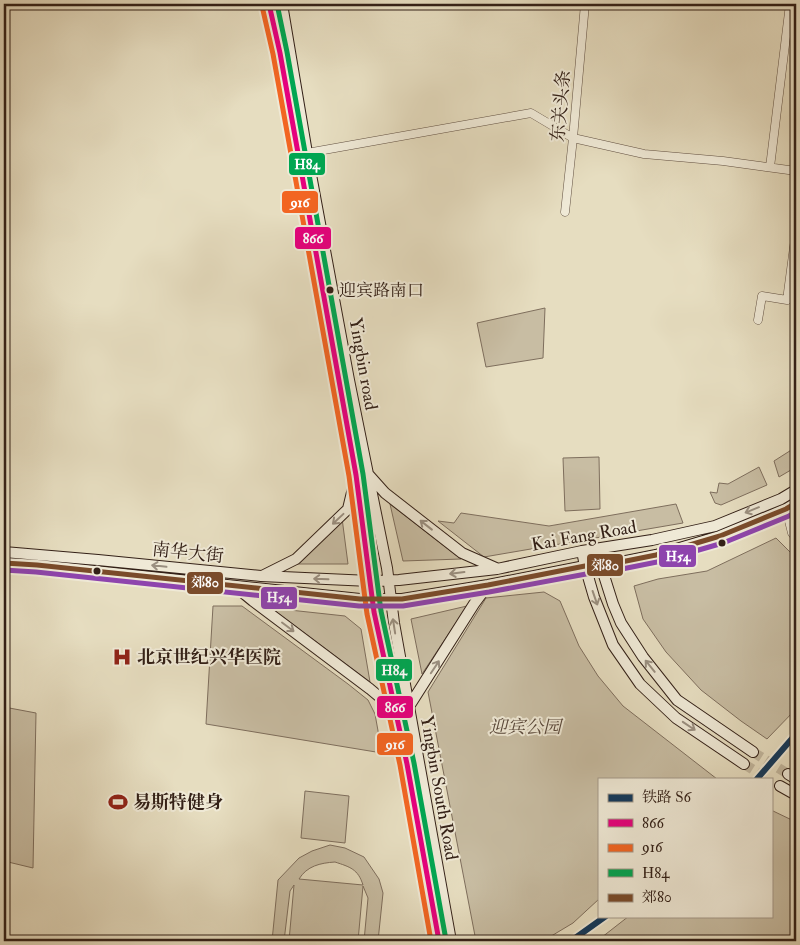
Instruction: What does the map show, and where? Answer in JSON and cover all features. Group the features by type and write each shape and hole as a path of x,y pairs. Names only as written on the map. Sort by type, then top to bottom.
{"main road":[{"name":"Yingbin South Road","path":"269,4 287,88 356,475 372,599 418,821 439,941"},
{"name":"Yingbin road","path":"282,4 307,153 388,581"},
{"path":"367,473 385,493 462,553 497,568"},
{"path":"261,576 296,559 348,509 356,475"},
{"name":"Kai Fang Road","path":"370,581 388,581 497,568 582,551 652,540 715,526 796,490"},
{"name":"Kai Fang Road","path":"372,599 402,599 656,555 720,536 786,509 796,503"},
{"path":"598,549 601,566 621,624 643,657 678,700 753,752"},
{"path":"582,551 594,597 613,645 640,684 676,718 744,764"},
{"name":"南华大街","path":"4,552 261,576 370,581"},
{"name":"南华大街","path":"4,563 372,599"},
{"name":"Yingbin South Road","path":"388,581 408,708 451,941"},
{"path":"408,708 488,585"},
{"path":"236,587 394,709"},
{"path":"780,786 796,795"}],"street":[{"name":"东关头条","path":"565,212 585,4"},
{"path":"770,167 790,4"},
{"path":"307,153 531,113 573,138 644,154 796,171"},
{"path":"758,320 762,296 787,300 796,232"},
{"path":"786,509 792,533 796,538"}],"green space":[{"path":"545,308 543,358 486,367 477,323"},
{"path":"796,447 796,467 779,477 774,461"},
{"path":"599,457 600,509 565,511 563,458"},
{"path":"759,467 767,485 721,505 715,503 710,492 717,493 719,483 728,484"},
{"path":"390,504 461,559 403,561"},
{"path":"676,504 683,523 484,557 438,521 454,523 461,513 549,526"},
{"path":"342,518 348,564 293,564"},
{"path":"776,538 796,558 796,709 767,739 701,690 666,652 643,619 634,586 658,579 707,571"},
{"name":"迎宾公园","path":"544,592 560,601 579,646 598,676 623,706 716,778 598,778 598,900 573,923 543,941 476,941 428,692 486,598"},
{"path":"213,606 242,606 368,700 375,714 382,753 206,724"},
{"path":"467,606 422,674 411,619"},
{"path":"271,608 345,616 361,629 370,682"},
{"path":"4,707 36,713 33,868 4,861"},
{"path":"305,791 349,796 345,843 301,838"},
{"path":"772,810 796,822 796,941 597,941 626,918 772,918"},
{"path":"330,845 345,848 364,857 379,879 383,893 378,941 364,941 368,898 363,886 358,941 289,941 294,885 290,891 284,941 272,941 278,880 299,858","holes":["335,862 349,867 356,872 363,885 299,879 314,866"]}],"tunnel":[{"path":"753,752 788,774"},
{"path":"744,764 766,778"}],"rail line":[{"name":"S6","path":"758,778 796,734"},
{"name":"S6","path":"571,941 603,918"}],"transit line":[{"name":"866","path":"269,4 280,53 356,475 374,612 407,764 439,941"},
{"name":"H84","path":"277,4 363,474 381,611 414,763 446,940"},
{"name":"916","path":"262,6 273,54 349,476 367,614 400,765 431,941"},
{"name":"郊80","path":"4,563 360,599 402,599 656,555 720,536 786,509 796,503"},
{"name":"H54","path":"4,570 359,606 403,606 657,562 723,543 796,512"}],"place":[{"name":"迎宾路南口","path":"330,290"},
{"name":"北京世纪兴华医院","path":"122,657"},
{"name":"易斯特健身","path":"118,802"}]}
